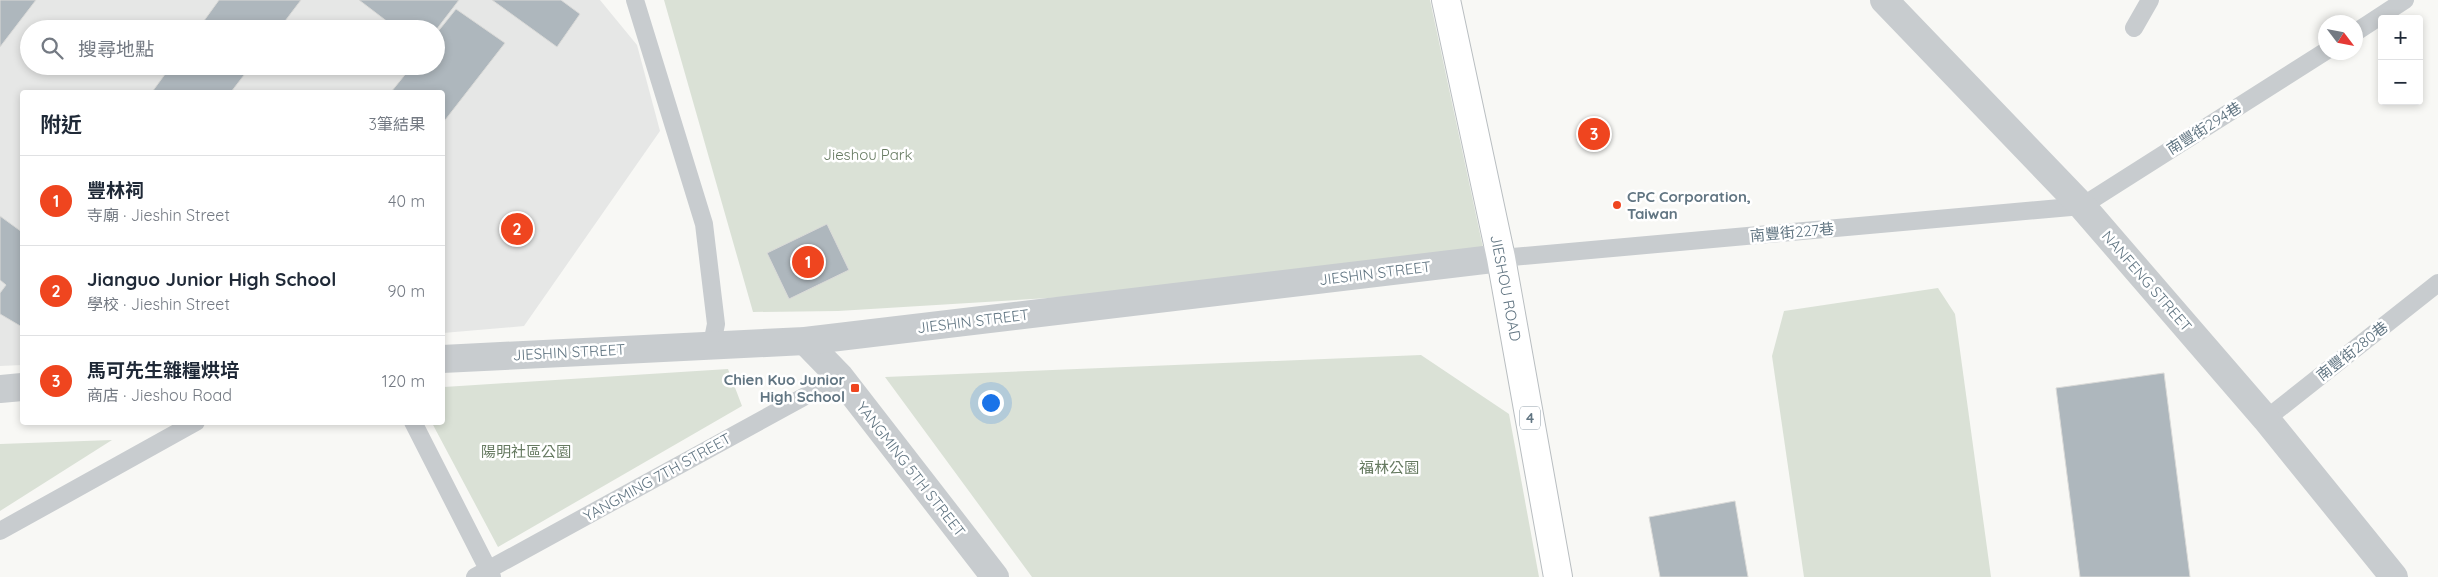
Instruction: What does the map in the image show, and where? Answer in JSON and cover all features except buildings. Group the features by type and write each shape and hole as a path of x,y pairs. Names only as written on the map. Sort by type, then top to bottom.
{"main road":[{"name":"JIESHOU ROAD","path":"1446,0 1501,258 1558,577"}],"street":[{"name":"NANFENG STREET","path":"1884,0 2082,206 2266,419 2394,577"},
{"name":"JIESHIN STREET","path":"445,358 805,341 1501,258"},
{"name":"YANGMING 5TH STREET","path":"805,341 840,377 995,577"},
{"path":"0,389 20,387"}],"lane":[{"path":"635,0 704,224 716,324 712,344"},
{"path":"2134,28 2150,0"},
{"path":"2363,27 2405,0"},
{"name":"南豐街294巷","path":"2082,206 2318,56"},
{"name":"南豐街227巷","path":"1501,258 2082,206"},
{"name":"南豐街280巷","path":"2266,419 2438,283"},
{"name":"YANGMING 7TH STREET","path":"485,574 840,377"},
{"path":"0,531 191,425"},
{"path":"414,425 485,574"}],"shaded area":[{"path":"0,0 600,0 637,45 660,131 524,326 445,333 445,90 20,90 20,365 0,366"}],"green space":[{"name":"Jieshou Park","path":"664,0 1430,0 1488,271 838,311 753,312"},
{"path":"1938,288 1955,314 1991,577 1804,577 1772,356 1784,311"},
{"name":"福林公園","path":"1421,355 1509,414 1539,577 1032,577 885,377"},
{"name":"陽明社區公園","path":"728,369 742,406 498,547 433,425 445,425 445,387"},
{"path":"112,440 0,511 0,444"}],"place":[{"name":"馬可先生雜糧烘培","path":"1594,134"},
{"name":"CPC Corporation, Taiwan","path":"1617,205"},
{"name":"Jianguo Junior High School","path":"517,229"},
{"name":"豐林祠","path":"808,262"},
{"name":"Chien Kuo Junior High School","path":"855,388"}]}
